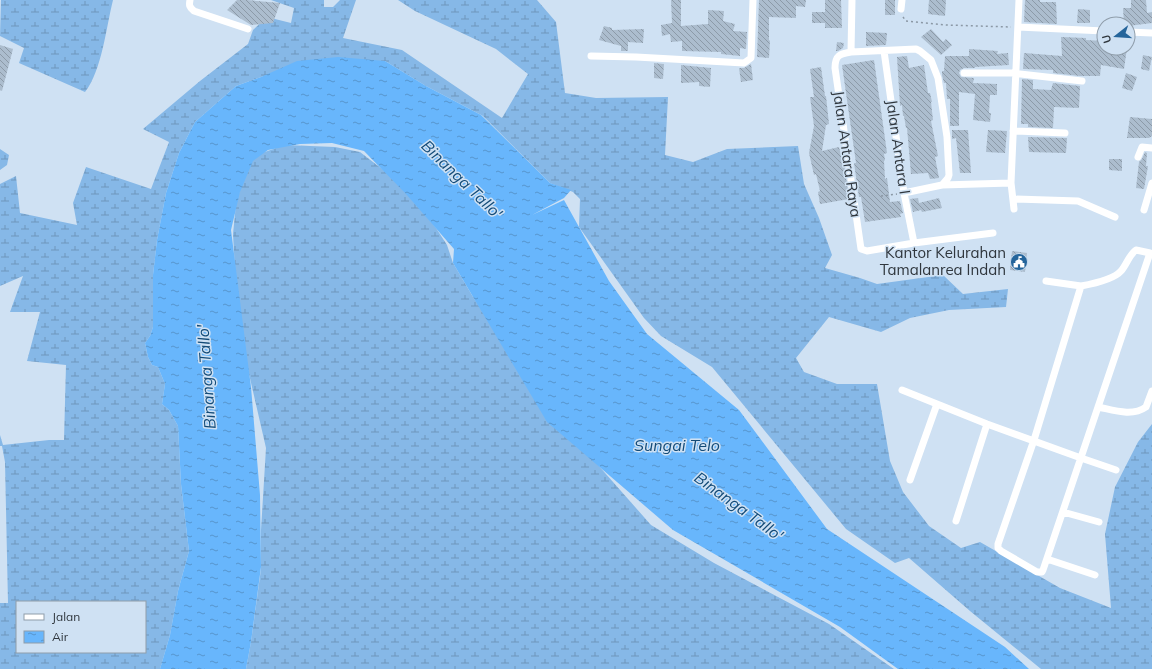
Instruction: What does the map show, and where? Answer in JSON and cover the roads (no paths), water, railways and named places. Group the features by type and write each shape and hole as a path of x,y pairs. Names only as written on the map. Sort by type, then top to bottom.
{"street":[{"path":"190,0 190,8 194,11 248,29"},
{"path":"591,56 744,63 751,58 754,0"},
{"path":"852,0 851,52 916,49 924,54 933,64 938,78 950,168 948,178 942,184"},
{"path":"901,9 902,0"},
{"path":"1014,209 1011,183 1019,0"},
{"path":"1018,27 1096,31"},
{"path":"1136,32 1152,33"},
{"name":"Jalan Antara I","path":"884,51 904,193 914,243"},
{"name":"Jalan Antara Raya","path":"851,52 842,54 836,59 835,62 861,248 867,251 914,243"},
{"path":"964,73 1016,74 1082,81"},
{"path":"1013,131 1065,133"},
{"path":"1138,157 1142,147 1152,148"},
{"path":"1144,210 1152,182"},
{"path":"904,193 942,184 1011,183"},
{"path":"1013,198 1078,201 1115,217"},
{"path":"914,243 993,233"},
{"path":"1046,280 1081,286 1116,275 1120,272 1132,253 1136,250 1151,253 1042,572 1037,572 1001,551 998,548 999,538 1034,440 1081,286"},
{"path":"902,390 987,424 1116,470"},
{"path":"1098,407 1121,412 1136,411 1146,407 1152,391"},
{"path":"910,480 937,404"},
{"path":"956,520 987,424"},
{"path":"1063,512 1099,522"},
{"path":"1046,559 1095,576"}],"water":[{"path":"338,57 385,61 426,86 481,115 550,183 571,190 564,198 532,215 564,200 609,281 647,334 739,410 827,529 1005,647 1029,669 898,669 840,627 673,530 547,422 453,263 454,249 406,194 364,151 332,143 300,144 268,150 253,161 240,192 231,230 251,387 260,495 261,567 246,669 160,669 170,635 178,591 189,551 181,484 178,426 169,410 162,404 165,384 158,367 152,365 148,357 145,343 150,336 153,327 153,275 157,240 166,193 179,153 195,122 236,86 297,61"}],"place":[{"name":"Kantor Kelurahan Tamalanrea Indah","path":"1019,262"}],"water label":[{"name":"Binanga Tallo'","path":"462,179"},
{"name":"Binanga Tallo'","path":"206,377"},
{"name":"Sungai Telo","path":"677,445"},
{"name":"Binanga Tallo'","path":"739,506"}]}
